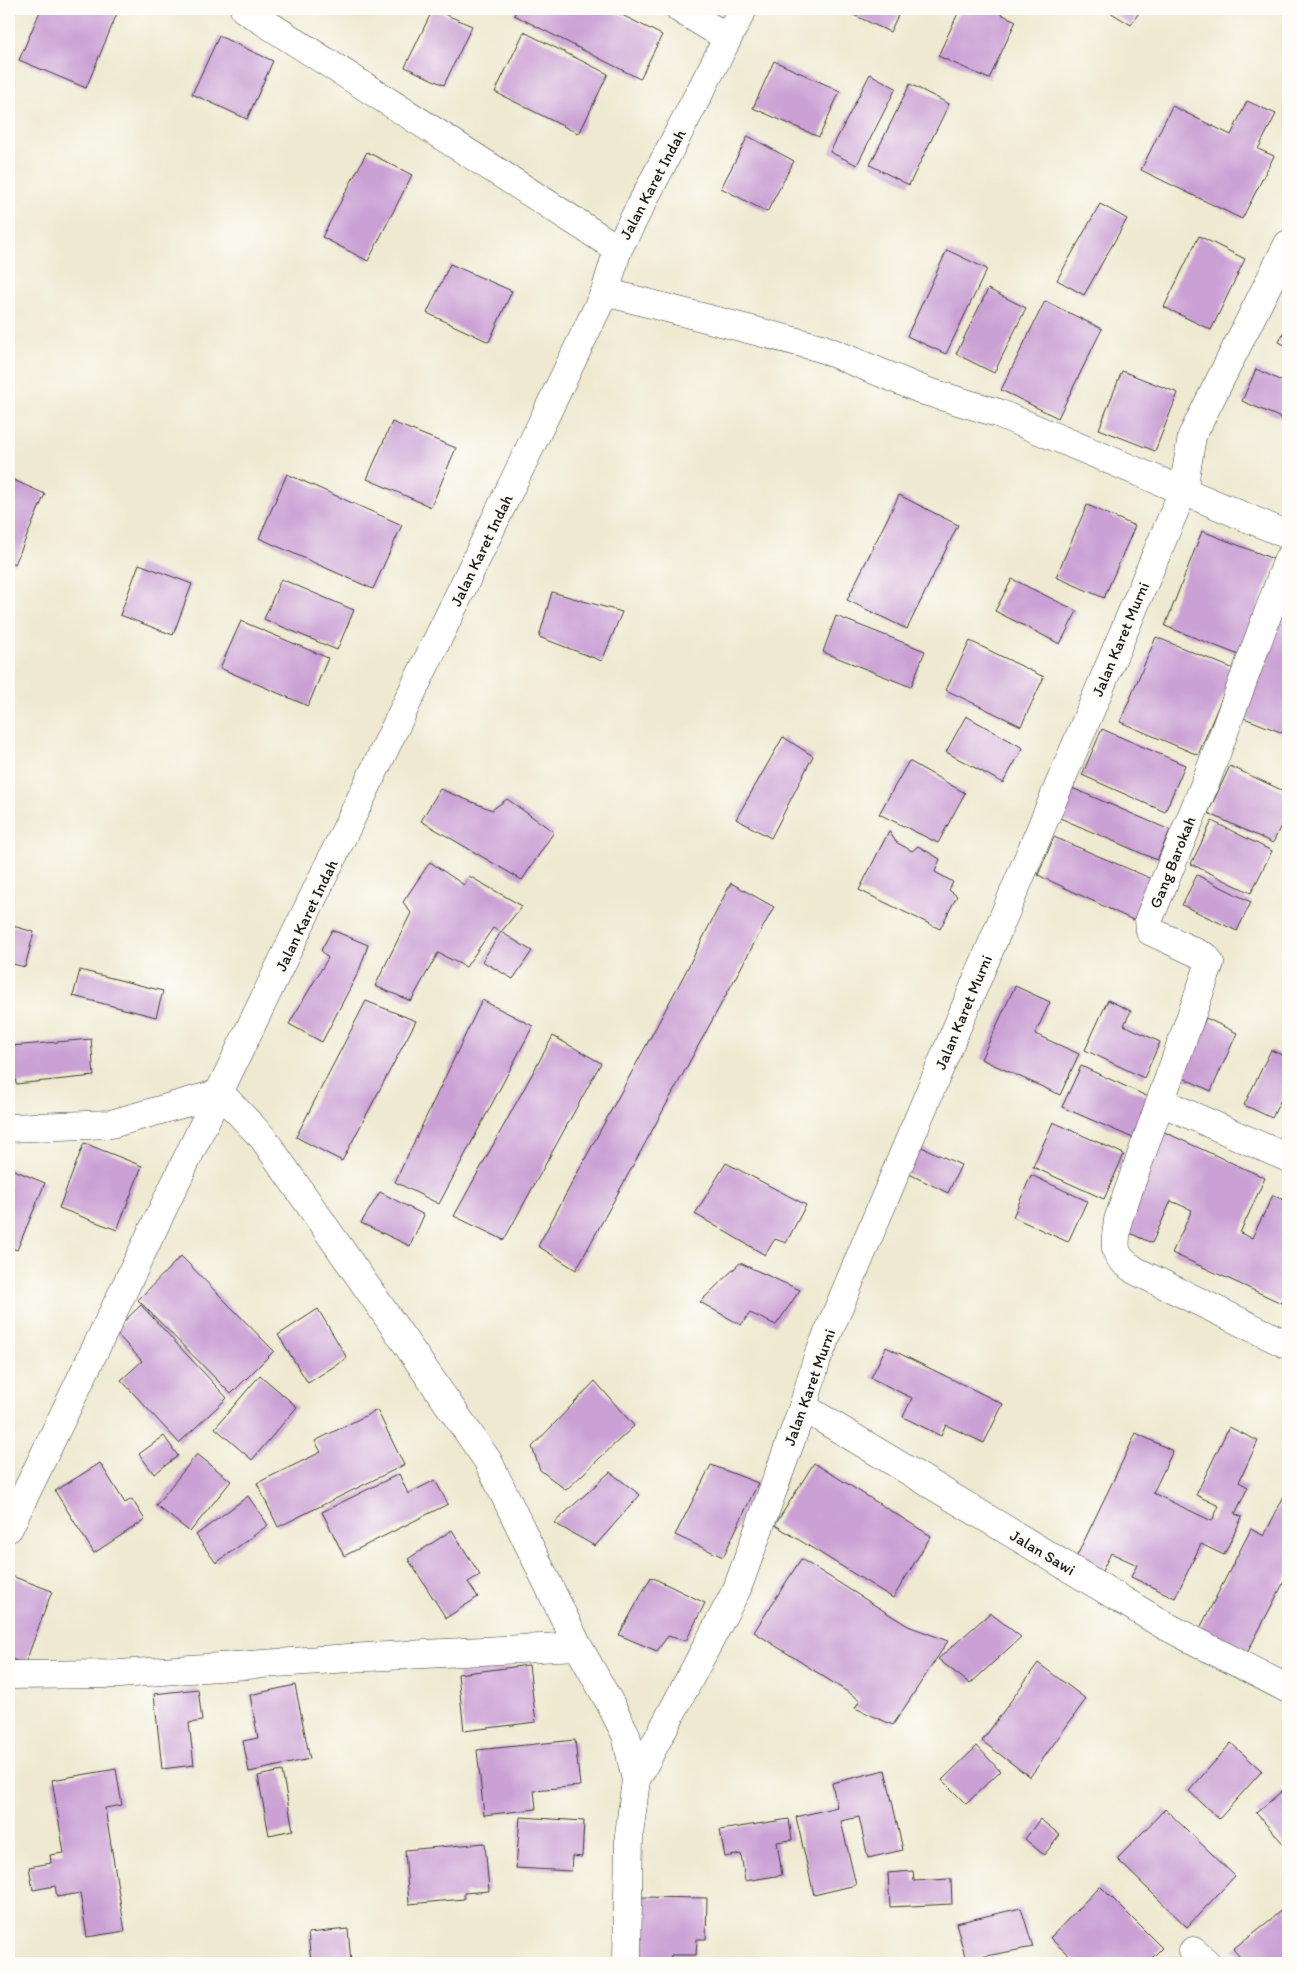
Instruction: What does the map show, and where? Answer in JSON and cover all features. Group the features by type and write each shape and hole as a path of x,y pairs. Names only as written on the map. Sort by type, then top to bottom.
{"street":[{"path":"244,9 618,249"},
{"path":"680,9 728,38"},
{"name":"Jalan Karet Indah","path":"9,1528 605,292 618,249 742,9"},
{"name":"Jalan Karet Murni","path":"636,1780 736,1589 802,1407 820,1350 1183,491 1192,436 1288,244"},
{"path":"605,292 821,348 924,391 998,413 1288,535"},
{"name":"Gang Barokah","path":"1288,559 1206,781 1149,919 1150,931 1206,957 1210,963 1162,1102 1118,1220 1115,1250 1122,1262 1136,1271 1288,1345"},
{"path":"9,1128 111,1124 220,1093 263,1138 488,1461 578,1646 612,1705 626,1736 636,1780 629,1835 627,1963"},
{"path":"1162,1102 1288,1158"},
{"name":"Jalan Sawi","path":"802,1407 1162,1624 1288,1689"},
{"path":"9,1675 119,1674 349,1658 578,1646"}],"building":[{"path":"41,9 119,9 86,88 19,60"},
{"path":"433,9 472,26 444,85 405,67"},
{"path":"517,9 610,9 662,35 640,79 514,15"},
{"path":"841,9 901,9 890,32"},
{"path":"960,9 990,9 1016,21 989,79 938,56"},
{"path":"1105,9 1141,9 1131,25"},
{"path":"524,32 608,74 579,134 495,92"},
{"path":"219,36 273,61 247,119 192,94"},
{"path":"774,61 840,91 819,137 753,108"},
{"path":"870,74 896,88 857,165 830,152"},
{"path":"910,84 949,104 909,185 870,165"},
{"path":"1247,101 1276,114 1258,149 1274,156 1242,219 1141,170 1172,106 1231,135"},
{"path":"748,136 794,161 767,212 721,188"},
{"path":"367,152 412,175 368,261 322,237"},
{"path":"1100,204 1127,219 1084,295 1057,280"},
{"path":"1199,236 1245,259 1211,330 1164,307"},
{"path":"947,250 987,269 946,354 907,336"},
{"path":"450,264 512,291 489,342 427,313"},
{"path":"988,289 1026,308 994,373 956,354"},
{"path":"1045,301 1102,329 1058,418 1001,390"},
{"path":"1288,323 1288,347 1279,342"},
{"path":"1256,369 1288,384 1288,421 1242,401"},
{"path":"1122,371 1178,393 1155,451 1099,429"},
{"path":"392,422 456,448 431,507 367,479"},
{"path":"287,474 402,525 373,589 259,538"},
{"path":"9,478 45,494 15,564 9,562"},
{"path":"899,495 958,525 907,629 847,600"},
{"path":"1087,505 1135,526 1104,598 1056,577"},
{"path":"1202,531 1276,560 1239,655 1165,626"},
{"path":"139,564 192,584 173,635 120,615"},
{"path":"281,579 354,610 337,650 264,619"},
{"path":"1012,579 1077,611 1060,644 995,611"},
{"path":"552,592 622,612 602,661 539,637"},
{"path":"1288,593 1288,735 1239,716"},
{"path":"836,616 925,651 911,687 823,652"},
{"path":"241,621 328,658 308,706 220,668"},
{"path":"1156,637 1234,669 1198,755 1120,722"},
{"path":"970,641 1044,677 1021,726 946,690"},
{"path":"966,716 1023,748 1003,783 946,752"},
{"path":"1102,729 1185,765 1165,812 1082,775"},
{"path":"783,737 813,756 771,838 736,819"},
{"path":"909,761 965,793 938,843 879,814"},
{"path":"1230,766 1288,793 1288,810 1273,843 1208,813"},
{"path":"1072,788 1170,830 1157,860 1060,818"},
{"path":"440,789 492,810 507,799 554,832 522,880 421,821"},
{"path":"1212,821 1272,851 1251,893 1191,864"},
{"path":"889,831 896,842 912,851 918,846 940,859 935,872 953,882 949,890 957,896 940,929 859,890"},
{"path":"1054,837 1157,881 1133,920 1038,875"},
{"path":"430,862 464,885 469,876 522,906 501,932 493,928 466,967 438,953 411,1001 375,986 411,913 403,902"},
{"path":"1197,875 1251,902 1237,931 1182,905"},
{"path":"731,883 774,907 576,1270 538,1246 683,977"},
{"path":"9,925 34,932 25,967 9,963"},
{"path":"332,930 368,945 359,971 322,1042 289,1024 328,958 321,950"},
{"path":"501,932 532,951 513,979 482,961"},
{"path":"80,970 163,991 156,1017 73,996"},
{"path":"1015,986 1050,1002 1035,1034 1079,1054 1060,1095 981,1059"},
{"path":"482,1000 533,1026 439,1204 395,1182"},
{"path":"1108,1000 1131,1011 1124,1025 1160,1042 1144,1078 1085,1050"},
{"path":"366,1001 416,1021 342,1161 296,1137"},
{"path":"1206,1018 1237,1033 1211,1091 1179,1076"},
{"path":"553,1036 601,1063 504,1240 454,1216"},
{"path":"91,1039 94,1076 16,1084 12,1046"},
{"path":"1271,1050 1288,1058 1288,1097 1283,1095 1272,1118 1244,1105"},
{"path":"1081,1066 1151,1098 1133,1138 1062,1107"},
{"path":"1053,1122 1124,1154 1104,1199 1033,1167"},
{"path":"1162,1131 1265,1178 1240,1233 1252,1238 1273,1195 1288,1202 1288,1306 1172,1253 1192,1210 1171,1201 1152,1243 1118,1228"},
{"path":"84,1143 142,1166 117,1230 59,1208"},
{"path":"915,1144 961,1165 948,1193 903,1171"},
{"path":"726,1163 806,1205 786,1243 775,1239 765,1255 695,1214"},
{"path":"9,1168 45,1183 17,1250 9,1247"},
{"path":"1031,1175 1087,1201 1068,1242 1013,1217"},
{"path":"380,1192 424,1215 410,1246 361,1223"},
{"path":"181,1256 274,1351 231,1394 138,1300"},
{"path":"740,1263 800,1290 776,1325 750,1313 741,1325 700,1302"},
{"path":"141,1305 227,1398 179,1443 121,1380 142,1361 114,1331"},
{"path":"318,1309 347,1358 308,1383 278,1335"},
{"path":"886,1347 1003,1404 984,1443 946,1425 941,1436 903,1417 912,1398 871,1378"},
{"path":"260,1375 297,1407 252,1460 215,1428"},
{"path":"595,1381 634,1426 566,1490 540,1470 532,1447"},
{"path":"377,1410 404,1465 278,1527 257,1483 321,1452 315,1441"},
{"path":"1229,1427 1258,1441 1239,1482 1248,1487 1235,1514 1242,1517 1224,1555 1201,1544 1175,1598 1131,1577 1137,1565 1111,1553 1098,1579 1072,1566 1136,1433 1173,1451 1153,1493 1212,1521 1219,1506 1196,1495"},
{"path":"164,1436 178,1456 154,1474 139,1454"},
{"path":"197,1454 231,1481 190,1532 156,1505"},
{"path":"100,1463 125,1503 132,1499 145,1520 94,1553 55,1491"},
{"path":"814,1463 931,1536 893,1598 775,1525"},
{"path":"711,1465 758,1483 723,1557 675,1535"},
{"path":"610,1472 640,1495 595,1546 554,1523"},
{"path":"399,1474 408,1494 435,1480 448,1504 344,1556 322,1512"},
{"path":"1288,1488 1288,1574 1245,1657 1198,1632 1251,1529 1264,1536"},
{"path":"248,1496 268,1525 216,1563 196,1535"},
{"path":"452,1530 480,1575 468,1582 478,1597 446,1618 408,1559"},
{"path":"801,1559 908,1626 948,1641 893,1725 855,1708 860,1700 754,1632"},
{"path":"9,1575 52,1591 25,1664 9,1658"},
{"path":"651,1577 705,1603 686,1641 668,1636 657,1651 619,1635"},
{"path":"990,1613 1021,1637 970,1684 938,1659"},
{"path":"1038,1663 1086,1699 1030,1777 982,1741"},
{"path":"529,1665 536,1722 464,1731 458,1674"},
{"path":"295,1685 310,1759 249,1772 243,1741 258,1738 250,1695"},
{"path":"198,1689 202,1721 189,1723 194,1765 162,1769 154,1694"},
{"path":"575,1740 580,1786 534,1790 536,1809 484,1815 477,1750"},
{"path":"1231,1743 1262,1771 1219,1819 1189,1791"},
{"path":"977,1746 1000,1771 966,1804 942,1780"},
{"path":"116,1769 122,1805 105,1808 125,1931 87,1937 80,1893 57,1897 55,1886 33,1890 29,1867 51,1863 50,1855 64,1853 52,1780"},
{"path":"885,1770 903,1850 868,1858 859,1817 841,1821 856,1885 814,1895 796,1817 837,1807 832,1783"},
{"path":"282,1771 293,1830 269,1835 258,1776"},
{"path":"1288,1786 1288,1849 1256,1813"},
{"path":"1165,1809 1235,1876 1187,1927 1117,1859"},
{"path":"520,1817 584,1821 582,1857 572,1856 571,1871 516,1868"},
{"path":"789,1819 792,1840 777,1842 782,1875 745,1881 741,1854 725,1857 720,1830"},
{"path":"1040,1819 1060,1835 1044,1855 1025,1839"},
{"path":"485,1843 489,1891 464,1893 464,1899 409,1904 405,1850"},
{"path":"913,1871 914,1881 951,1879 952,1904 890,1907 888,1873"},
{"path":"1100,1886 1162,1948 1147,1963 1077,1963 1050,1938"},
{"path":"639,1897 707,1898 706,1939 697,1939 696,1955 671,1955 670,1963 637,1963"},
{"path":"1288,1904 1288,1960 1284,1963 1245,1963 1233,1949"},
{"path":"1021,1908 1033,1947 966,1960 956,1923"},
{"path":"348,1929 351,1963 311,1963 308,1933"}]}
